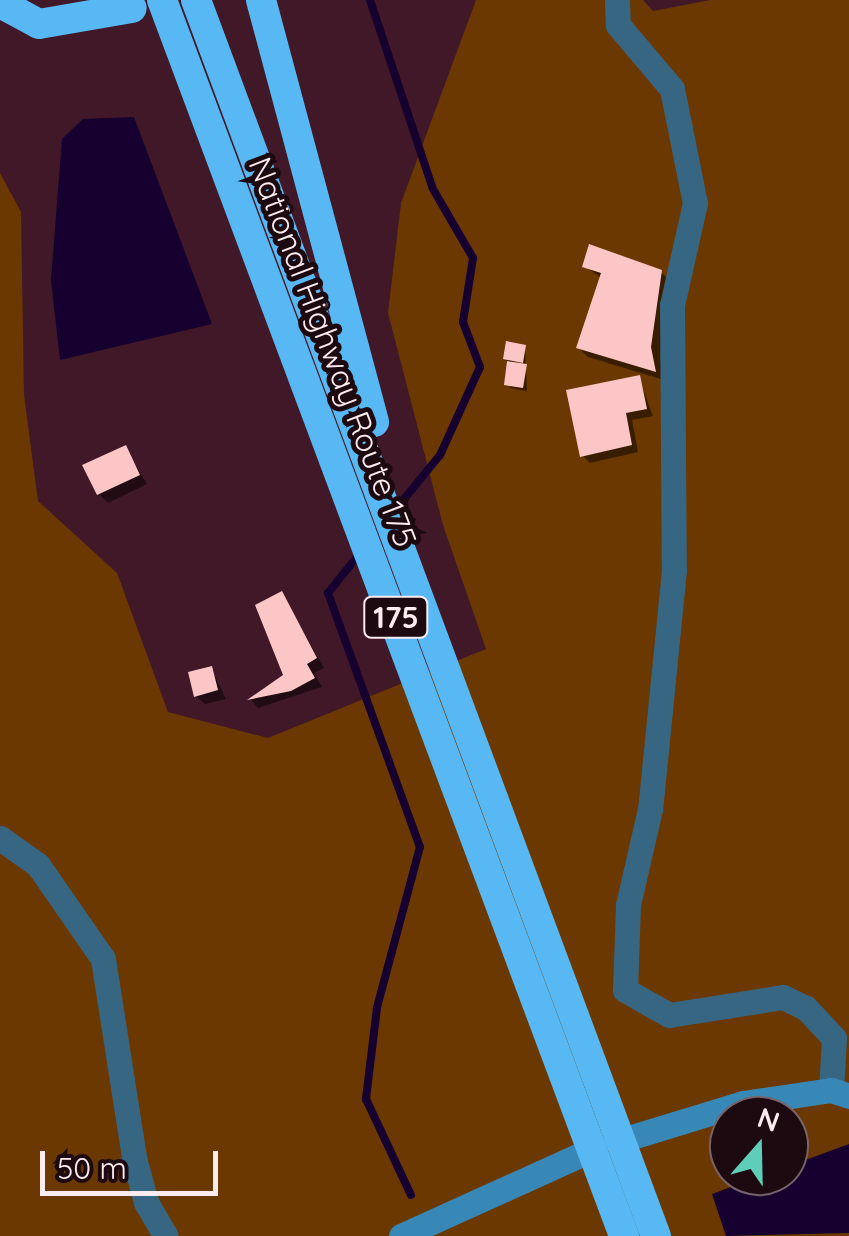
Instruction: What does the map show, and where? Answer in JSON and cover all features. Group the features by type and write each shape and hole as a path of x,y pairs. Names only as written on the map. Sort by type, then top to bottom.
{"highway":[{"name":"National Highway Route 175","path":"162,0 608,1144 656,1236"},
{"name":"National Highway Route 175","path":"196,0 401,542 608,1144 624,1236"},
{"path":"261,0 384,455 401,542"},
{"path":"0,3 39,24 132,8"}],"street":[{"path":"401,1236 608,1144 743,1103 840,1092 834,1038 806,1008 783,996 669,1015 625,990 628,906 650,809 674,570 672,305 695,203 672,89 618,25 616,0"},
{"path":"0,838 38,865 103,959 134,1158 146,1202 166,1236"}],"shaded area":[{"path":"476,0 643,0 653,11 710,0 849,0 849,1236 0,1236 0,173 21,212 24,395 38,501 117,573 168,712 268,738 486,649 443,525 388,313 401,203"},
{"path":"134,117 212,324 60,360 51,280 62,139 83,119"},
{"path":"849,1144 849,1233 726,1236 713,1196 809,1196 809,1159"}],"building":[{"path":"589,244 662,270 651,347 656,372 576,348 601,273 582,267"},
{"path":"506,341 526,345 523,363 503,359"},
{"path":"507,361 527,364 523,388 504,385"},
{"path":"640,375 647,409 626,413 632,445 580,457 566,390"},
{"path":"126,445 140,475 97,495 82,465"},
{"path":"282,591 317,658 307,664 315,678 291,691 247,700 283,675 255,605"},
{"path":"212,666 218,690 194,697 188,672"}],"waterway":[{"path":"370,0 433,189 473,258 463,322 480,367 440,455 395,510"},
{"path":"361,552 328,593 420,847 377,1008 366,1099 411,1195"}]}
